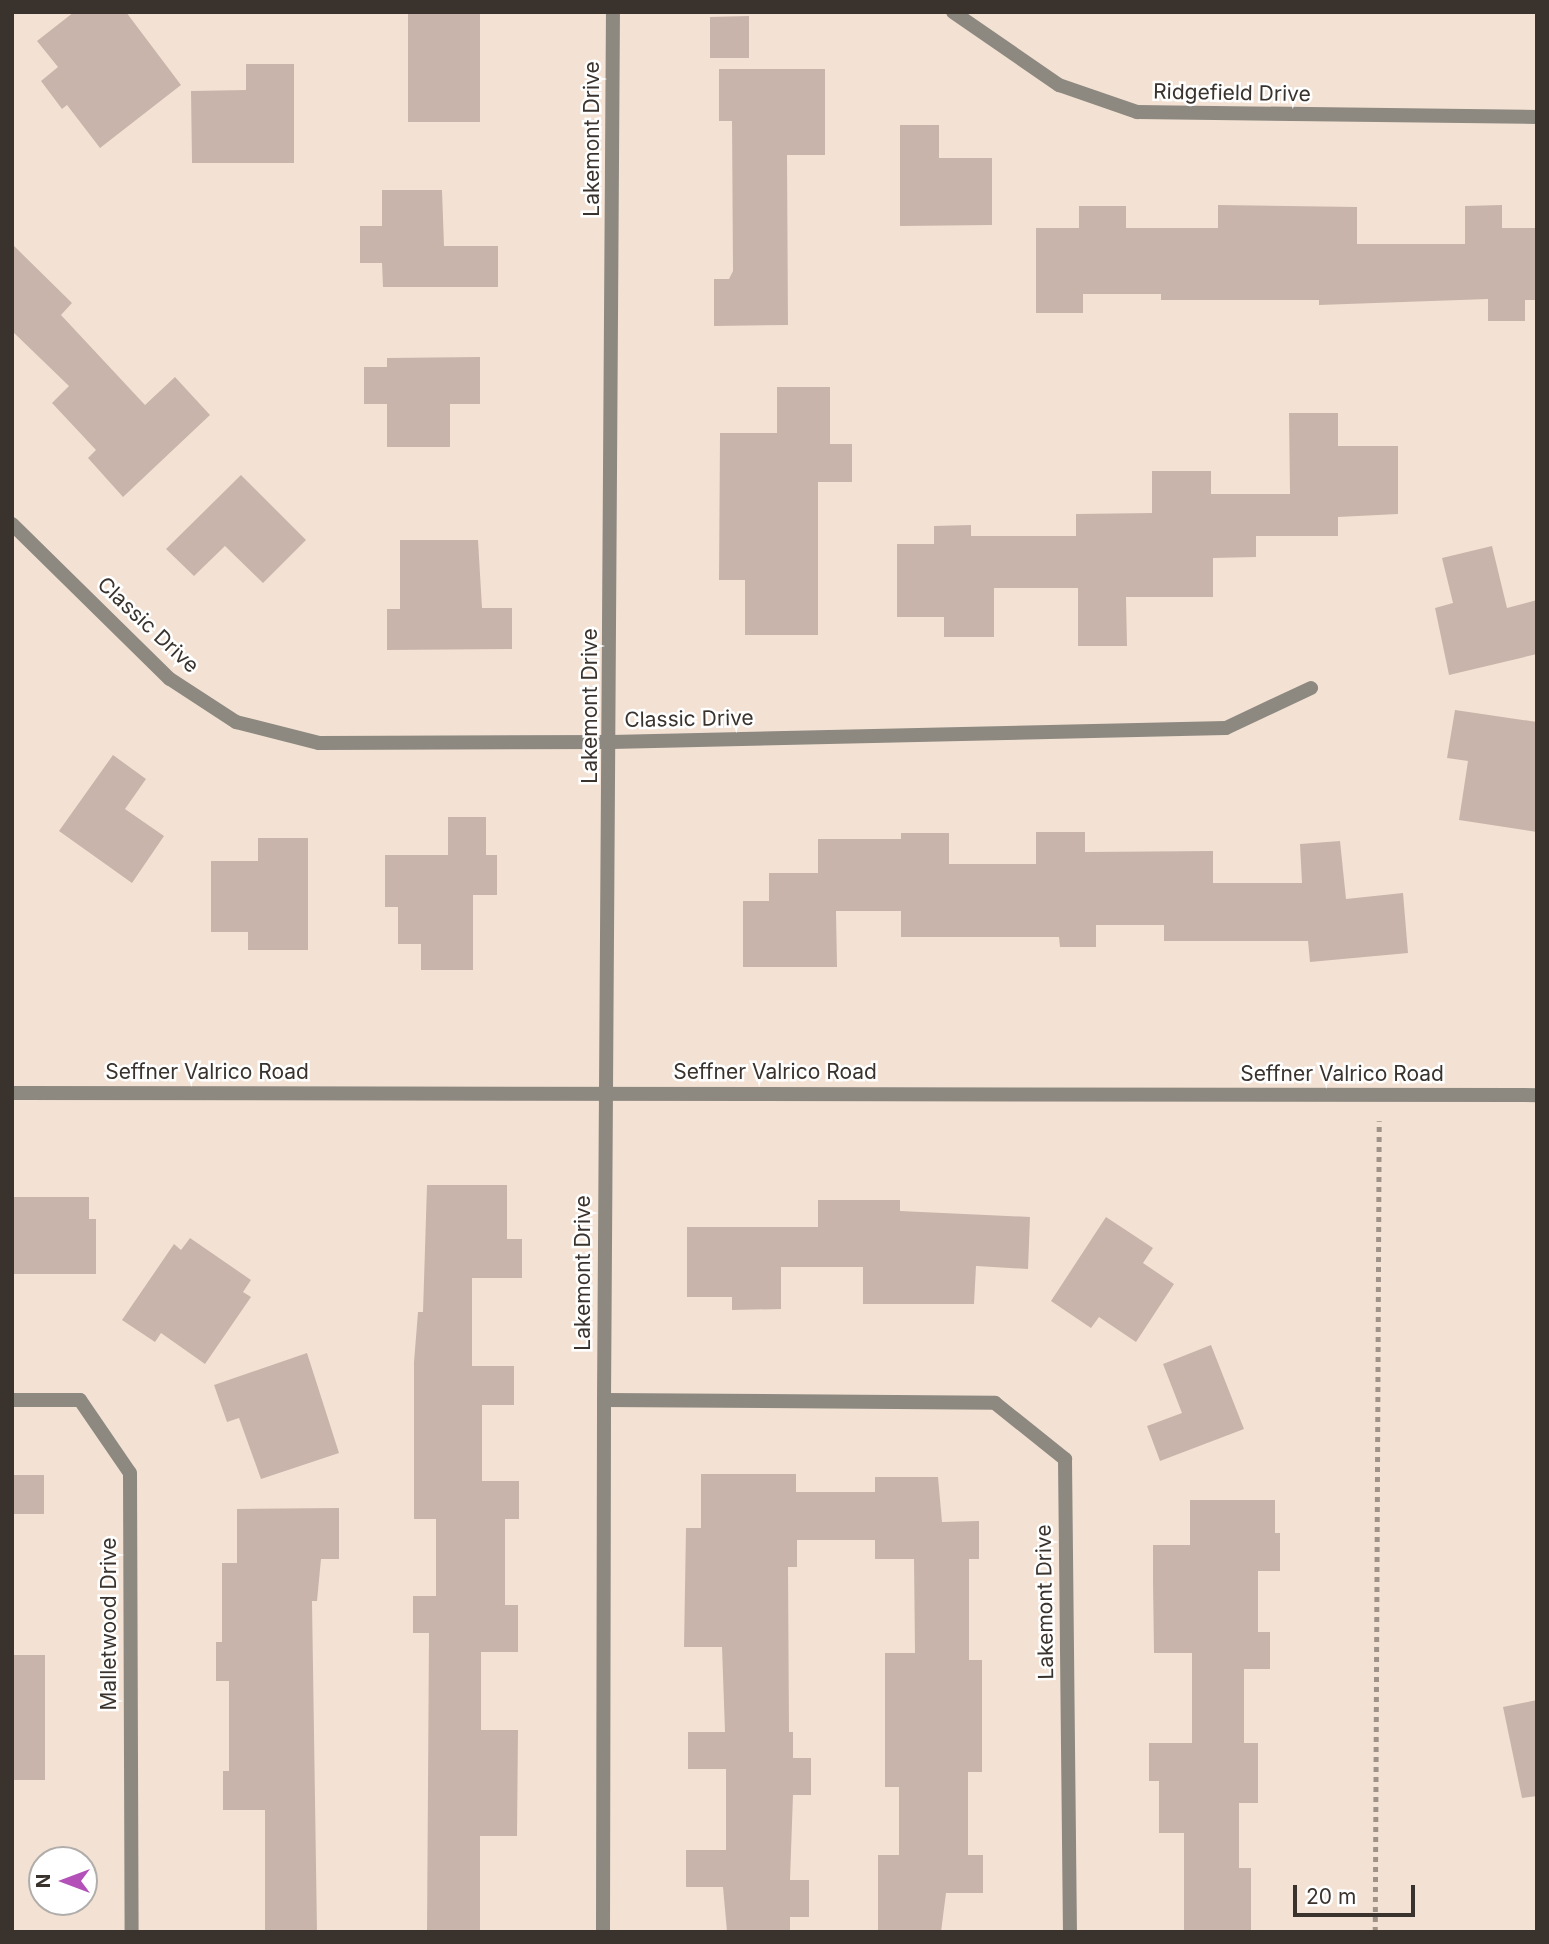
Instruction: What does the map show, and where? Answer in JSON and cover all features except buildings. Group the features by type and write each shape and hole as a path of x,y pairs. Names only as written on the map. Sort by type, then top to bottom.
{"street":[{"name":"Lakemont Drive","path":"603,1932 604,1092 611,742 613,12"},
{"name":"Ridgefield Drive","path":"953,12 1059,85 1137,113 1537,117"},
{"name":"Classic Drive","path":"12,524 170,679 236,722 319,743 611,742 1226,728 1311,688"},
{"name":"Seffner Valrico Road","path":"12,1093 604,1092 1537,1096"},
{"name":"Malletwood Drive","path":"12,1400 80,1399 130,1473 132,1932"},
{"name":"Lakemont Drive","path":"604,1400 995,1403 1065,1459 1070,1932"}],"path":[{"path":"1375,1932 1379,1095"}]}
